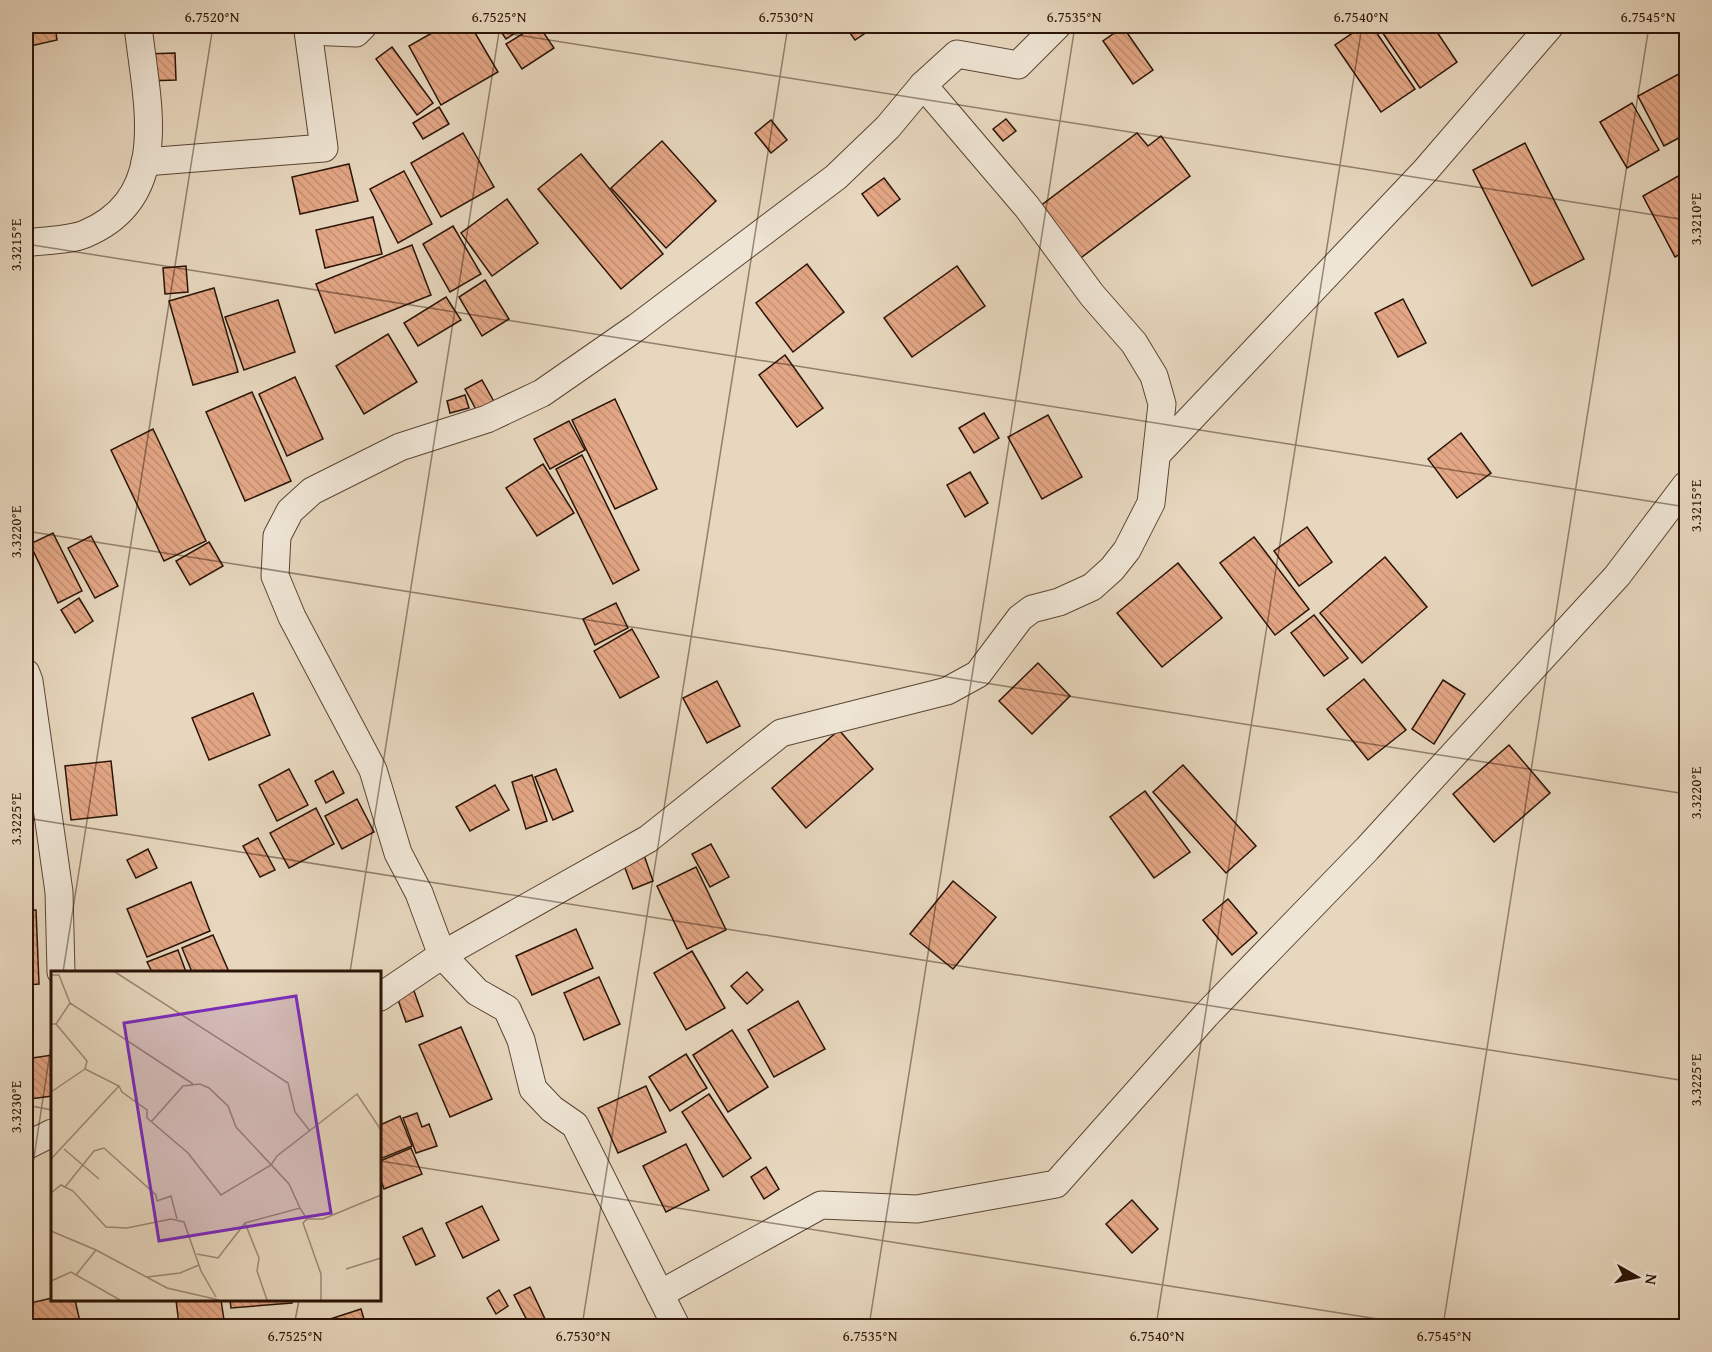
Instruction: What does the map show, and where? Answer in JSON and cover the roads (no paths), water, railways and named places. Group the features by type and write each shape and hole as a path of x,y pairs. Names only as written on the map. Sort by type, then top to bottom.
{"street":[{"path":"26,243 83,235 114,218 133,195 146,162 151,123 138,26"},
{"path":"146,162 324,148 308,31 356,33 363,26"},
{"path":"676,1326 575,1125 552,1109 533,1089 521,1040 507,1009 477,992 442,955 419,893 398,853 373,770 292,617 275,576 277,536 290,511 312,491 400,447 487,419 542,393 637,327 836,177 888,127 923,85 957,54 1018,64 1057,26"},
{"path":"1159,452 1425,171 1550,26"},
{"path":"381,996 442,955 648,839 781,733 947,691 978,674 1020,618 1032,609 1059,602 1092,587 1112,569 1127,550 1151,503 1159,452 1162,404 1154,376 1134,343 1092,295 1027,207 923,85"},
{"path":"660,1294 821,1205 917,1209 1056,1184 1206,1016 1367,849 1617,576 1686,485"},
{"path":"27,679 59,892 61,971"},
{"path":"26,1146 51,1134"}]}
